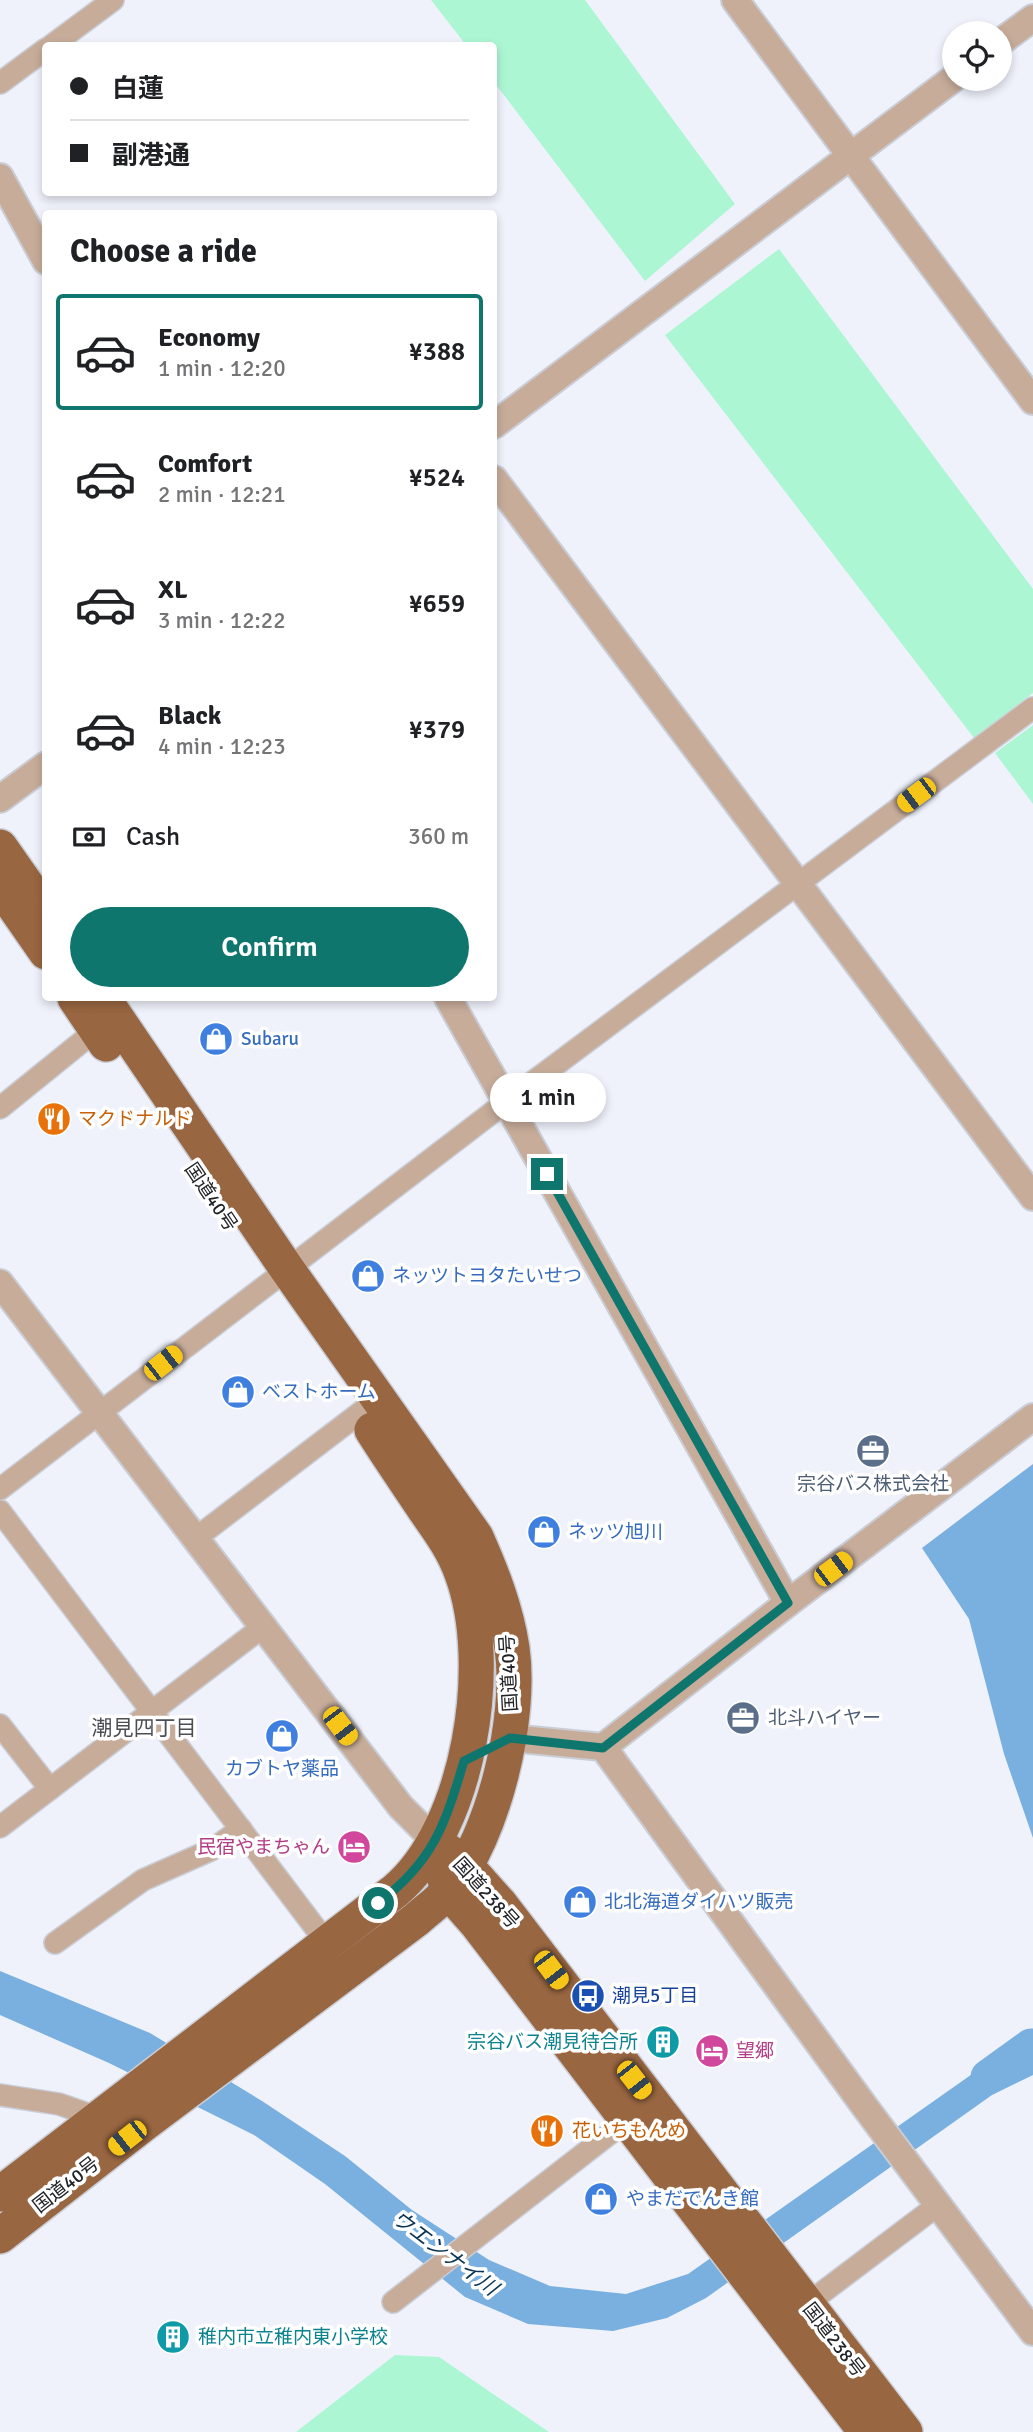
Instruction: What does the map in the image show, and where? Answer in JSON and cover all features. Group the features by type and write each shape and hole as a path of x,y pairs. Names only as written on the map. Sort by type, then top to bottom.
{"highway":[{"path":"0,847 42,906"},
{"path":"0,886 42,946"},
{"name":"国道40号","path":"0,2236 120,2115 206,2036 407,1881 435,1841 454,1795 474,1714 477,1651 468,1597 463,1574 440,1530 369,1406 278,1275 105,1014 81,1001"},
{"name":"国道40号","path":"0,2194 120,2115 237,2054 417,1919 457,1878 491,1805 510,1738 514,1695 512,1651 493,1574 470,1527 369,1406"},
{"name":"国道238号","path":"435,1841 457,1878 500,1905 639,2112 717,2212 905,2432"},
{"name":"国道238号","path":"788,2297 866,2432"}],"street":[{"path":"56,42 113,0"},
{"path":"735,0 1033,401"},
{"path":"1012,33 1033,18"},
{"path":"0,83 42,52"},
{"path":"497,423 942,87"},
{"path":"0,177 42,254"},
{"path":"497,483 1033,1197"},
{"path":"0,1489 506,1102 1033,708"},
{"path":"0,799 42,768"},
{"path":"450,1001 788,1603"},
{"path":"0,1108 105,1014"},
{"path":"0,1283 401,1807 435,1841"},
{"path":"196,1538 369,1406"},
{"path":"474,1714 510,1738 603,1748 788,1603 1033,1418"},
{"path":"0,1511 326,1942"},
{"path":"0,1826 264,1626"},
{"path":"0,1725 50,1789"},
{"path":"464,1761 510,1738"},
{"path":"603,1748 1033,2332"},
{"path":"55,1943 143,1880 211,1850 241,1829"},
{"path":"0,2095 120,2115"},
{"path":"393,2302 639,2112"},
{"path":"788,2297 932,2197"}],"green space":[{"path":"431,0 585,0 735,204 645,281 497,86 497,42 464,42"},
{"path":"779,249 1033,589 1033,693 974,738 665,335"},
{"path":"1033,725 1033,804 995,753"},
{"path":"395,2355 439,2357 549,2432 296,2432"}],"water":[{"path":"1033,1464 1033,1838 1004,1754 969,1619 922,1548"},
{"path":"0,1971 150,2033 262,2101 345,2156 412,2210 489,2260 550,2286 626,2294 688,2274 1019,2041 1033,2063 1033,2075 992,2095 706,2298 667,2318 613,2331 528,2324 465,2297 325,2184 254,2135 109,2063 0,2015"}],"waterway":[{"name":"ウエンナイ川","path":"988,2077 1031,2046"}],"place":[{"name":"Subaru","path":"216,1039"},
{"name":"マクドナルド","path":"54,1119"},
{"name":"ネッツトヨタたいせつ","path":"368,1276"},
{"name":"ベストホーム","path":"238,1392"},
{"name":"宗谷バス株式会社","path":"873,1451"},
{"name":"ネッツ旭川","path":"544,1532"},
{"name":"北斗ハイヤー","path":"743,1718"},
{"name":"カブトヤ薬品","path":"282,1736"},
{"name":"民宿やまちゃん","path":"354,1847"},
{"name":"北北海道ダイハツ販売","path":"580,1902"},
{"name":"潮見5丁目","path":"588,1996"},
{"name":"宗谷バス潮見待合所","path":"663,2042"},
{"name":"望郷","path":"712,2051"},
{"name":"花いちもんめ","path":"547,2131"},
{"name":"やまだでんき館","path":"601,2199"},
{"name":"稚内市立稚内東小学校","path":"173,2337"}],"district":[{"name":"潮見四丁目","path":"144,1728"}],"route":[{"path":"378,1903 407,1881 420,1866 446,1817 464,1761 510,1738 603,1748 788,1603 547,1174"}]}
